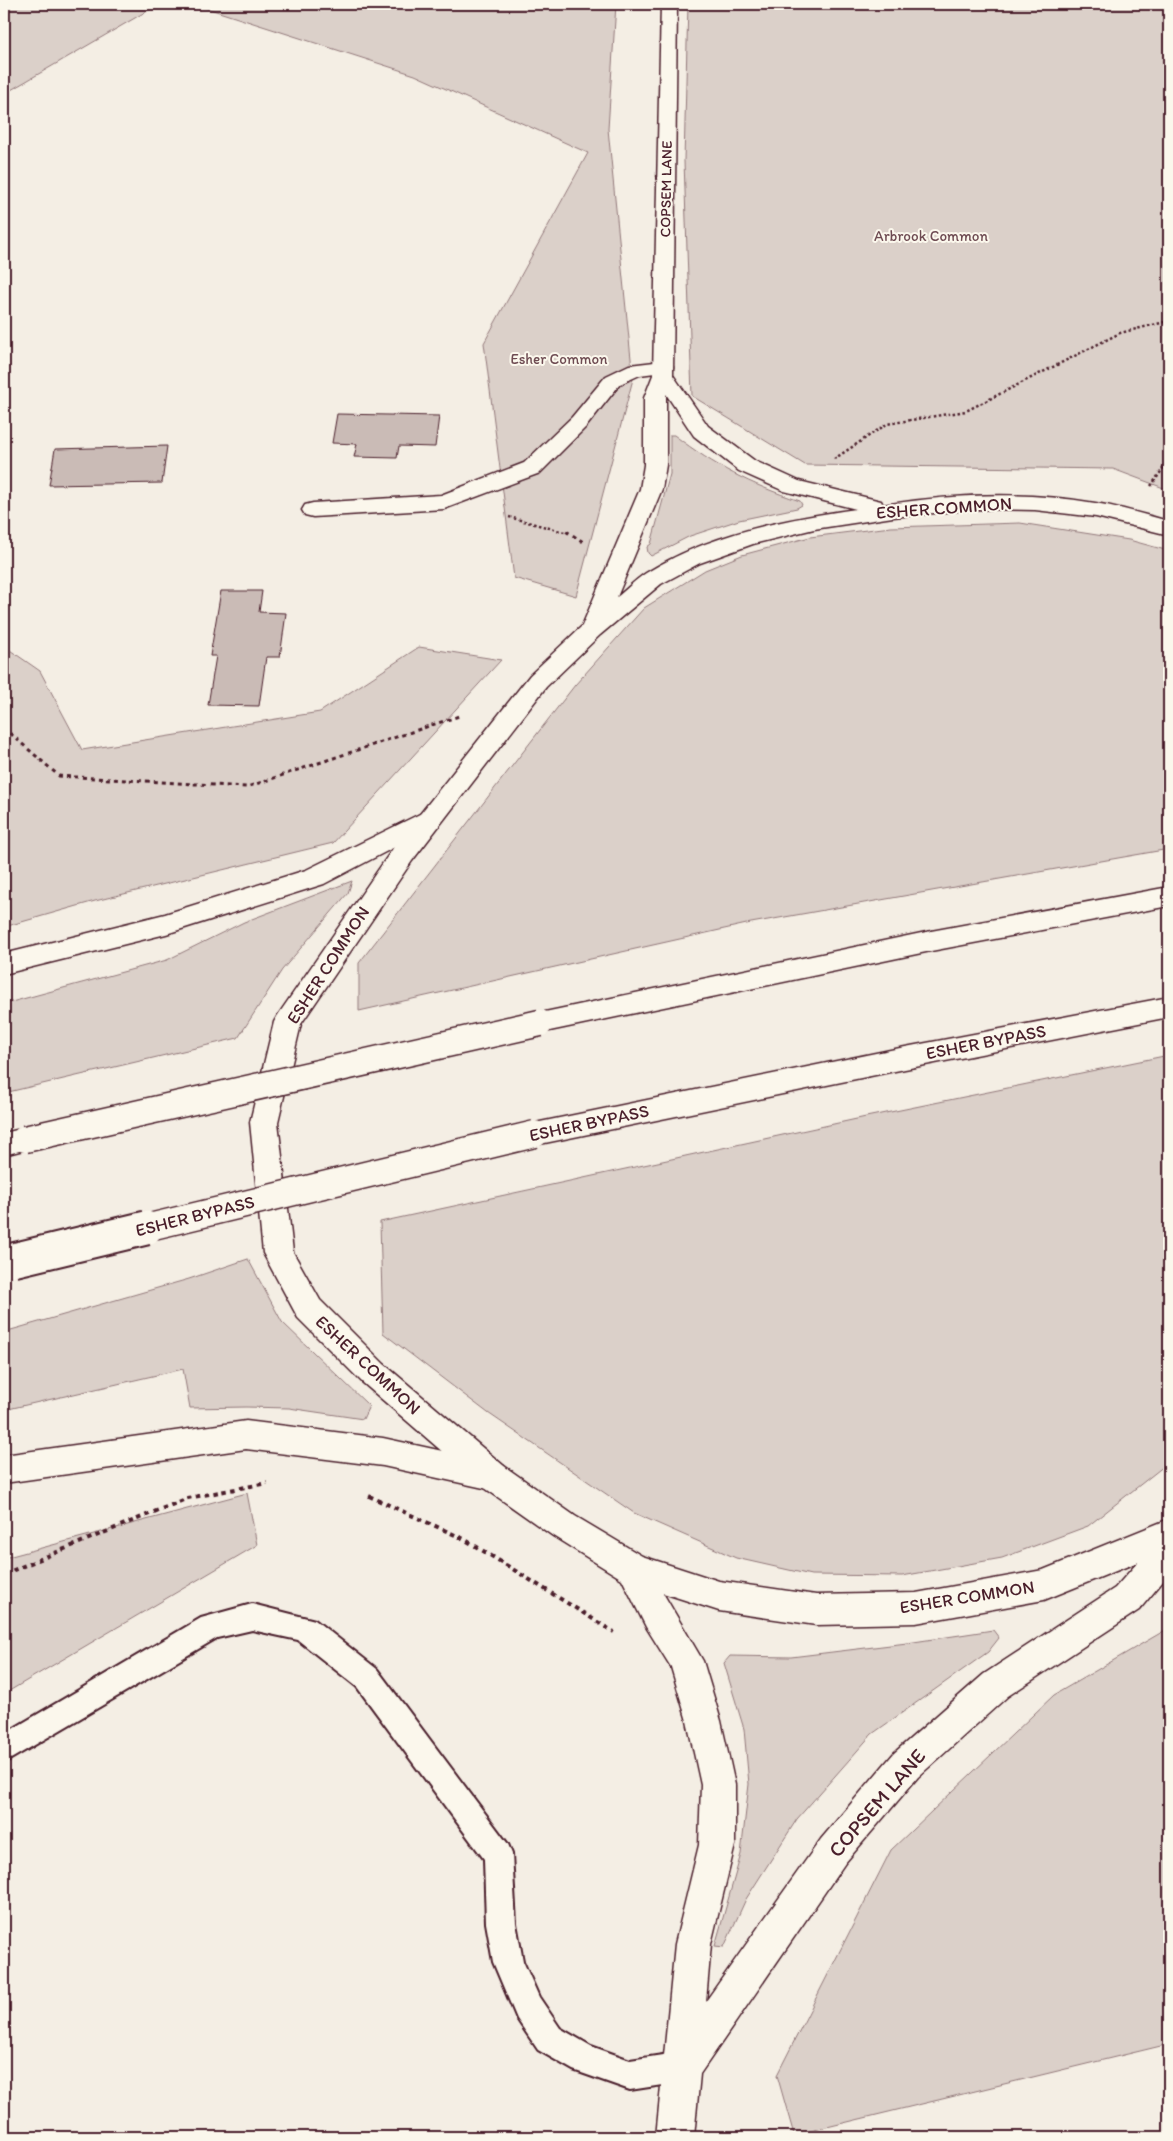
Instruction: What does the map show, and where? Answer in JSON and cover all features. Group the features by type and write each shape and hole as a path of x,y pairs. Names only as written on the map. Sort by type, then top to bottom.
{"main road":[{"name":"COPSEM LANE","path":"592,630 651,488 654,465 654,398 663,371 669,4"},
{"path":"313,510 444,502 532,468 579,422 613,380 636,369 663,371 701,431 746,466 792,486 840,500 893,510"},
{"name":"ESHER COMMON","path":"1169,528 1096,510 1035,503 976,502 893,510 814,522 747,538 692,558 654,579 592,630 538,681 403,854 288,1022 264,1122 278,1253 309,1309 373,1373 493,1476 564,1526 633,1568 718,1596 806,1608 916,1608 1044,1585 1169,1534"},
{"path":"4,964 166,924 315,877 430,818"},
{"path":"15,1141 540,1022 931,941 1169,896"},
{"name":"ESHER BYPASS","path":"8,1261 535,1134 900,1058 1169,1007"},
{"path":"4,1470 246,1435 383,1452 493,1476"},
{"name":"COPSEM LANE","path":"682,2067 833,1851 906,1765 996,1685 1127,1599 1169,1550"},
{"name":"COPSEM LANE","path":"633,1568 658,1616 686,1661 704,1721 718,1785 717,1845 693,1944 675,2137"}],"lane":[{"path":"4,1750 211,1627 252,1617 305,1629 367,1678 498,1854 501,1923 508,1962 528,2008 549,2039 584,2059 630,2075 682,2067"}],"path":[{"path":"4,7 26,4"},
{"path":"827,464 887,424 966,411 1120,333 1169,321"},
{"path":"1149,490 1169,460"},
{"path":"444,502 564,530 619,564"},
{"path":"4,728 59,776 247,786 467,714"},
{"path":"4,1574 188,1498 273,1482"},
{"path":"363,1493 464,1539 603,1627 686,1661"}],"green space":[{"path":"4,4 159,4 4,94"},
{"name":"Esher Common","path":"194,4 616,4 608,129 633,379 576,596 514,578 484,343 588,153 415,75"},
{"name":"Arbrook Common","path":"688,4 1169,4 1169,490 1113,469 805,465 692,396 684,161"},
{"path":"670,435 674,435 734,474 800,501 802,505 797,508 739,520 690,536 651,556 648,553 647,547 651,544 670,474"},
{"path":"1020,523 1129,540 1169,551 1169,849 751,923 359,1011 359,963 575,685 644,608 705,570 742,555 810,537 891,527"},
{"path":"4,646 40,671 82,750 320,712 419,647 501,660 333,843 95,901 4,927"},
{"path":"352,881 348,893 282,970 238,1038 4,1093 4,1004 167,960 244,922"},
{"path":"1169,1055 1169,1462 1088,1526 1002,1558 902,1576 811,1575 736,1558 634,1513 488,1413 383,1333 380,1222 866,1117"},
{"path":"248,1259 282,1322 369,1406 363,1419 289,1408 190,1408 183,1369 4,1410 4,1332 189,1279"},
{"path":"247,1493 257,1545 4,1694 4,1558"},
{"path":"1169,1628 1169,2044 794,2135 777,2075 891,1850 1054,1695"},
{"path":"993,1630 999,1638 988,1652 872,1734 797,1819 746,1899 724,1947 715,1946 741,1854 749,1784 744,1729 724,1663 730,1656 791,1657"}],"building":[{"path":"337,414 439,416 435,447 399,446 397,458 354,457 357,444 332,443"},
{"path":"167,446 162,483 49,485 55,449"},
{"path":"221,591 262,591 259,612 286,613 280,657 266,657 259,706 208,705 216,656 210,656"}]}
